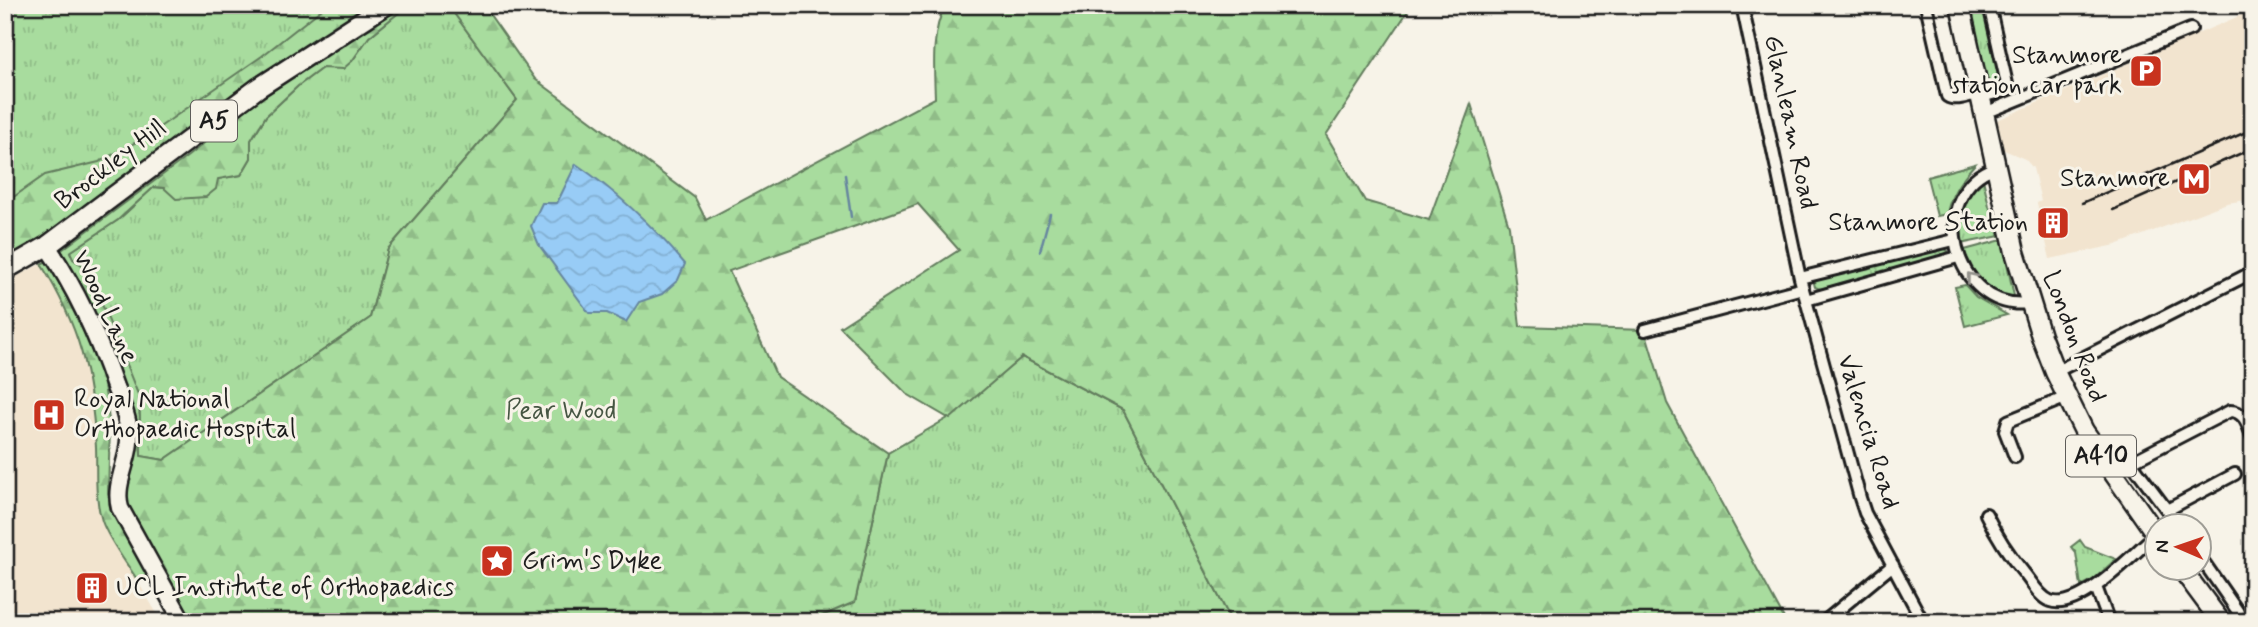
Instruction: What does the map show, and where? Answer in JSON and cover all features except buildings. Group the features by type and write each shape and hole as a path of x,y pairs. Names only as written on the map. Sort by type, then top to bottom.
{"main road":[{"name":"Brockley Hill","path":"5,271 47,246 258,88 386,5"},
{"name":"London Road","path":"1959,5 2029,303 2055,372 2084,431 2142,514"},
{"path":"2191,582 2219,620"}],"street":[{"name":"Glanleam Road","path":"1742,5 1802,283"},
{"path":"1926,5 1947,96 1982,101 2191,29"},
{"path":"1982,101 2000,92 2007,85 1989,5"},
{"path":"1996,167 1979,174 1964,194 1956,214 1954,240 1958,257 1972,280 1989,295 2013,305 2029,303"},
{"path":"1645,330 1954,240"},
{"name":"Wood Lane","path":"47,246 82,303 105,356 128,424 129,447 118,492 120,508 183,622"},
{"path":"1806,300 1958,257"},
{"path":"2055,372 2253,272"},
{"name":"Valencia Road","path":"1802,283 1864,510 1923,622"},
{"path":"2015,457 2005,431 2008,421 2067,397"},
{"path":"2112,472 2234,410 2242,415 2253,438"},
{"path":"2131,462 2171,512"},
{"path":"2169,509 2235,474"},
{"path":"1986,514 2016,564 2045,599 2052,602 2063,602 2096,587 2142,546"},
{"path":"1824,622 1893,565"},
{"path":"2212,573 2245,622"},
{"path":"2096,587 2109,622"},
{"path":"2219,620 2234,605"}],"shaded area":[{"path":"2253,10 2253,199 2227,203 2116,245 2050,259 2037,203 2041,201 2033,168 2025,159 2002,149 1995,121"},
{"name":"Royal National Orthopaedic Hospital","path":"41,264 70,317 90,381 96,448 96,499 103,523 162,622 5,622 5,282"}],"green space":[{"path":"5,5 368,5 254,82 5,259"},
{"path":"327,5 368,5 254,82 54,231 5,259 5,203 45,175 99,162 144,138 262,56"},
{"name":"Pear Wood","path":"397,5 408,5 369,37 343,69 322,68 266,116 251,140 251,158 241,175 218,179 216,189 206,197 176,199 164,188 154,187 118,220 70,252 73,259 88,269 139,397 141,456 164,460 370,318 388,249 517,100 448,5 483,5 535,79 695,198 706,220 935,98 935,39 945,5 1412,5 1326,135 1365,201 1429,220 1471,104 1509,226 1520,326 1645,330 1667,403 1786,622 1232,622 1123,410 1022,357 950,419 907,394 840,327 959,250 918,204 729,271 777,377 888,453 855,602 807,622 191,622 124,500 135,456 129,404 96,316 79,280 59,252 253,104"},
{"path":"408,5 448,5 517,100 388,249 370,318 164,460 141,456 139,396 70,252 118,220 154,187 164,188 241,175 251,158 251,140 266,116 322,68 352,61 369,37"},
{"path":"1969,5 1986,5 2002,82 1997,88 1990,88 1987,80"},
{"path":"1975,164 1957,187 1947,214 1937,216 1927,177"},
{"path":"1983,179 2000,236 1960,244 1961,217 1966,199"},
{"path":"2002,240 2014,296 2007,298 1980,279 1961,251"},
{"path":"1943,248 1948,251 1945,256 1820,289 1815,287 1817,280"},
{"path":"49,260 78,307 103,377 110,427 108,494 113,512 148,576 138,581 113,544 99,512 94,420 87,373 74,330 41,264"},
{"path":"1965,285 1976,297 2007,315 1965,326 1955,287"},
{"path":"1022,357 1123,410 1232,622 807,622 855,602 888,453 948,418"},
{"path":"2080,540 2085,547 2116,559 2093,580 2081,586 2076,553 2071,547"}],"water":[{"path":"576,164 634,210 685,264 678,280 662,294 639,302 626,322 607,313 589,313 539,245 531,226 542,203 557,203"}],"waterway":[{"path":"845,175 851,217"},
{"path":"1040,251 1050,214"}],"railway":[{"path":"2082,203 2253,129"},
{"path":"2113,210 2253,148"}],"place":[{"name":"Stanmore station car park","path":"2146,71"},
{"name":"Stanmore","path":"2194,179"},
{"name":"Stanmore Station","path":"2053,223"},
{"name":"Royal National Orthopaedic Hospital","path":"49,415"},
{"name":"Grim's Dyke","path":"497,561"},
{"name":"UCL Institute of Orthopaedics","path":"92,588"}]}
